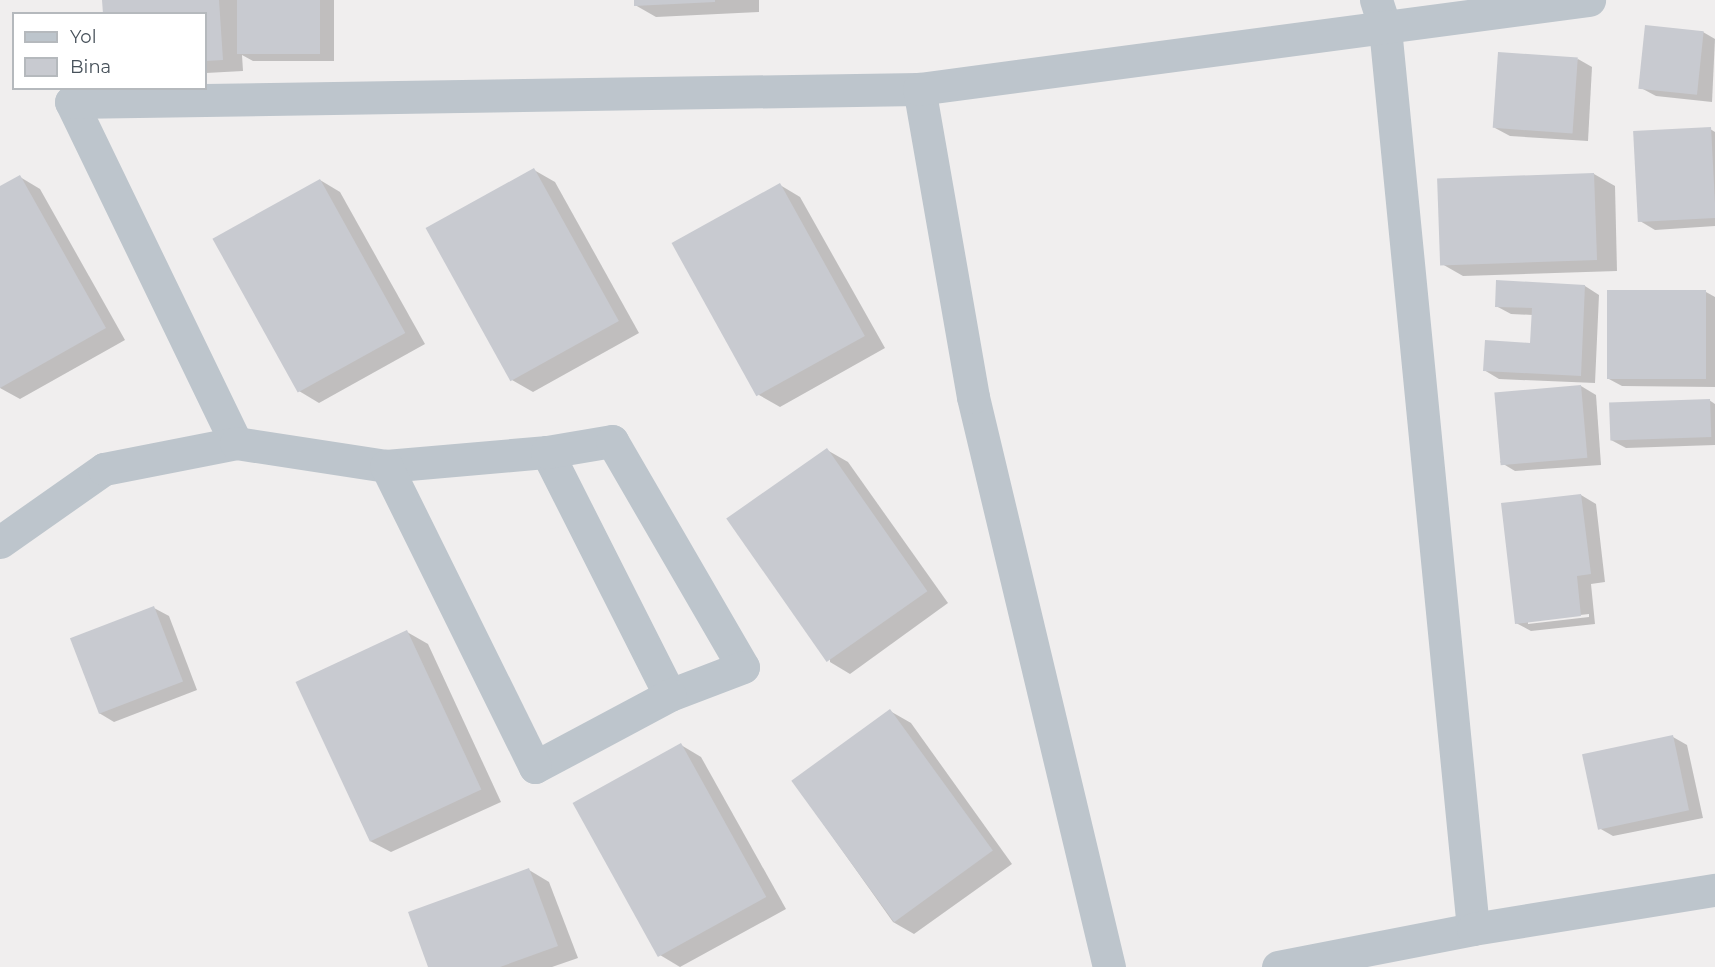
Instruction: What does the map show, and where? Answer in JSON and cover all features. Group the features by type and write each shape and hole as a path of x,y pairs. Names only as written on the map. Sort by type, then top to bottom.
{"street":[{"path":"236,443 71,102 919,89 1381,14 1589,0"},
{"path":"1381,14 1473,928"},
{"path":"919,89 973,397 1108,967"},
{"path":"0,542 104,469 236,443 386,466 547,452 612,441 743,667 670,695 535,767 386,466"},
{"path":"547,452 670,695"},
{"path":"1278,967 1410,954 1473,928 1715,890"}],"building":[{"path":"102,0 219,0 223,60 207,61 207,12 103,12"},
{"path":"237,0 320,0 320,54 237,54"},
{"path":"634,0 715,0 715,2 634,6"},
{"path":"1645,25 1704,31 1697,95 1638,89"},
{"path":"1498,52 1578,58 1573,133 1493,128"},
{"path":"1711,127 1715,218 1638,222 1633,131"},
{"path":"534,168 619,321 510,381 426,228"},
{"path":"1594,173 1597,260 1440,265 1437,178"},
{"path":"20,175 106,328 0,388 0,186"},
{"path":"320,179 405,333 298,393 212,239"},
{"path":"780,183 865,336 756,396 672,243"},
{"path":"1496,280 1585,285 1581,376 1483,371 1485,340 1530,343 1532,308 1495,307"},
{"path":"1607,290 1706,290 1706,379 1607,379"},
{"path":"1581,385 1587,458 1501,465 1494,393"},
{"path":"1710,399 1711,437 1610,441 1609,403"},
{"path":"827,448 927,591 827,662 726,519"},
{"path":"1581,494 1591,574 1577,576 1581,616 1515,624 1501,503"},
{"path":"154,606 183,682 99,714 70,638"},
{"path":"407,630 481,790 370,841 296,682"},
{"path":"890,709 993,851 894,922 791,781"},
{"path":"1673,735 1689,810 1598,830 1582,754"},
{"path":"681,743 766,897 658,957 573,803"},
{"path":"529,868 558,946 500,967 428,967 408,912"}]}
